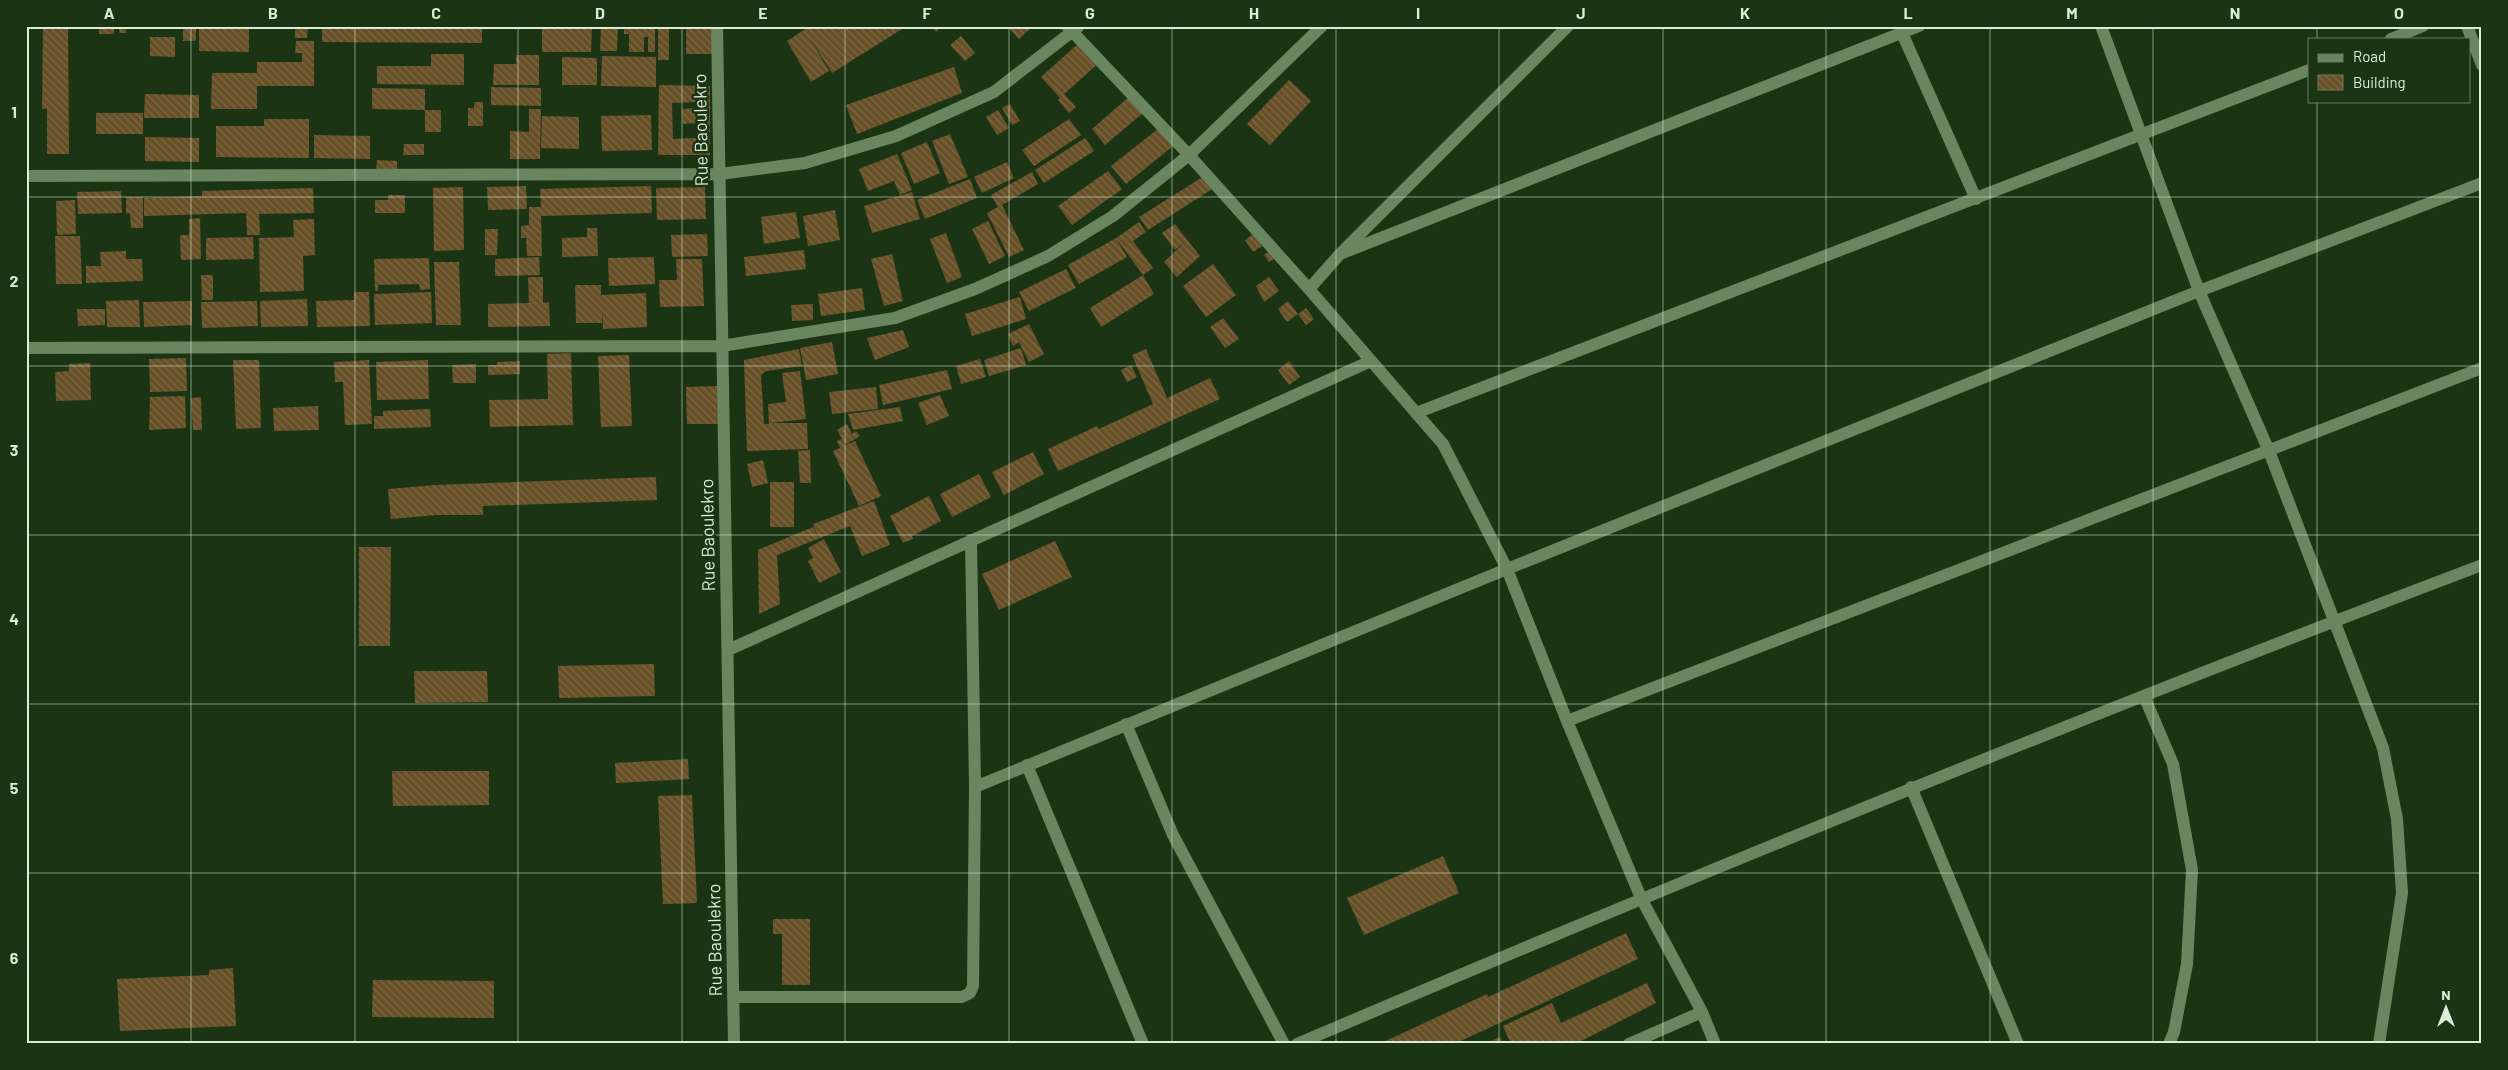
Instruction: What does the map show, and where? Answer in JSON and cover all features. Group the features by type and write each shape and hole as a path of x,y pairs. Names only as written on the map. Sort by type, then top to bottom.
{"street":[{"name":"Rue Baoulekro","path":"717,26 734,1044"},
{"path":"26,348 722,346 895,318 975,289 1048,256 1113,216 1189,155 1322,26"},
{"path":"1309,289 1340,254 1568,26"},
{"path":"1340,254 1919,26"},
{"path":"2102,26 2199,291 2269,451 2383,748 2397,819 2402,893 2379,1044"},
{"path":"2393,38 2423,26"},
{"path":"2466,26 2482,65"},
{"path":"26,176 720,174 805,163 896,136 994,92 1073,28 1309,289 1443,444 1507,569 1567,721 1641,898 1702,1012 1715,1044"},
{"path":"1902,33 1976,199"},
{"path":"1416,412 2308,70"},
{"path":"975,787 1507,569 2199,291 2482,183"},
{"path":"728,650 1371,361"},
{"path":"1567,721 2482,368"},
{"path":"734,997 962,997 970,993 973,986 975,787 971,540"},
{"path":"1297,1044 1641,898 1911,787 2482,565"},
{"path":"2144,696 2172,764 2192,870 2187,964 2174,1032 2169,1044"},
{"path":"1126,724 1173,835 1284,1044"},
{"path":"1027,766 1143,1044"},
{"path":"1911,787 2018,1044"},
{"path":"1629,1044 1702,1012"}],"building":[{"path":"43,26 68,26 69,154 47,154 47,109 42,109"},
{"path":"99,26 114,26 114,34 99,34"},
{"path":"120,26 126,26 126,33 119,33"},
{"path":"183,26 196,26 196,41 183,41"},
{"path":"295,26 308,26 307,38 295,38"},
{"path":"322,26 482,26 482,43 322,42"},
{"path":"542,26 592,26 591,52 542,52"},
{"path":"601,26 618,26 617,51 600,51"},
{"path":"624,26 655,26 655,52 648,52 648,37 644,37 644,52 629,52 629,34 624,34"},
{"path":"686,26 713,26 713,54 686,54"},
{"path":"810,26 900,26 902,29 832,73 808,35 829,71 811,82 787,41"},
{"path":"931,26 942,26 936,32"},
{"path":"1007,26 1033,26 1019,39"},
{"path":"199,27 249,27 249,52 199,51"},
{"path":"658,28 669,28 669,60 658,60"},
{"path":"961,36 975,53 965,61 950,45"},
{"path":"150,37 175,37 175,57 150,56"},
{"path":"296,41 314,41 314,86 257,86 257,109 211,109 212,73 257,73 257,62 302,62 302,53 295,53"},
{"path":"1080,42 1099,63 1064,94 1076,107 1069,113 1058,100 1060,98 1041,77"},
{"path":"431,54 464,54 464,85 377,84 377,66 431,66"},
{"path":"516,55 539,55 539,85 493,85 494,64 516,64"},
{"path":"602,56 656,57 656,87 601,86"},
{"path":"562,57 597,58 597,85 562,85"},
{"path":"954,67 962,93 857,134 846,105"},
{"path":"1289,80 1311,101 1270,145 1247,124"},
{"path":"659,85 710,86 710,155 658,155","holes":["696,102 696,108 682,109 683,124 697,123 697,138 673,139 672,103"]},
{"path":"491,87 541,88 541,106 491,105"},
{"path":"372,88 425,89 425,110 372,109"},
{"path":"145,94 199,95 199,118 144,118"},
{"path":"1129,97 1143,113 1105,145 1092,129"},
{"path":"474,102 483,102 483,126 468,126 468,108 474,108"},
{"path":"1010,104 1020,121 1012,125 1002,108"},
{"path":"529,109 541,109 540,159 510,159 510,131 529,132"},
{"path":"425,110 441,110 441,132 425,132"},
{"path":"998,110 1009,128 997,135 986,117"},
{"path":"96,113 143,113 143,134 96,134"},
{"path":"651,115 652,150 602,151 601,116"},
{"path":"542,116 579,117 579,149 541,148"},
{"path":"264,119 309,119 309,158 216,157 216,126 264,126"},
{"path":"1069,119 1081,135 1034,166 1022,150"},
{"path":"1159,128 1173,146 1126,184 1111,166"},
{"path":"950,134 968,177 949,184 932,141"},
{"path":"314,135 370,136 370,159 314,158"},
{"path":"145,137 199,138 199,162 145,161"},
{"path":"1085,138 1094,151 1044,183 1035,170"},
{"path":"927,142 940,173 914,184 901,153"},
{"path":"404,144 424,144 424,155 403,155"},
{"path":"897,154 912,190 900,195 894,181 868,191 859,169"},
{"path":"377,160 397,161 397,173 376,172"},
{"path":"1007,162 1014,178 982,193 974,177"},
{"path":"1108,171 1122,189 1072,225 1058,206"},
{"path":"1032,172 1038,184 1002,205 1024,250 1009,257 987,213 998,207 991,195"},
{"path":"1209,173 1217,186 1148,230 1139,217"},
{"path":"970,179 977,198 925,219 917,200"},
{"path":"526,186 527,209 488,210 487,187"},
{"path":"651,186 652,213 541,216 542,256 527,256 526,238 521,238 521,226 529,225 529,207 541,207 540,189"},
{"path":"463,187 464,250 434,251 433,188"},
{"path":"705,187 706,219 657,220 656,188"},
{"path":"313,188 314,213 259,214 260,235 247,235 246,213 144,216 144,198 202,196 202,191"},
{"path":"121,191 122,213 78,214 77,192"},
{"path":"912,192 920,219 872,233 864,206"},
{"path":"388,195 405,195 405,213 375,213 375,200 388,200"},
{"path":"126,197 143,197 143,228 131,228 130,213 126,214"},
{"path":"75,200 76,234 57,235 56,201"},
{"path":"835,210 840,240 808,246 803,216"},
{"path":"796,212 800,238 764,244 761,217"},
{"path":"200,218 201,259 181,260 180,235 189,235 189,219"},
{"path":"314,219 315,255 303,256 304,291 260,292 259,238 294,237 293,220"},
{"path":"988,221 1005,256 989,264 972,229"},
{"path":"1139,222 1146,232 1133,241 1153,268 1143,275 1116,238"},
{"path":"1175,224 1200,256 1177,277 1164,262 1185,242 1175,250 1162,233"},
{"path":"587,228 597,228 598,256 562,257 562,238 587,237"},
{"path":"485,229 498,229 497,255 485,255"},
{"path":"946,233 962,277 947,283 930,239"},
{"path":"707,234 708,256 672,257 671,235"},
{"path":"1253,234 1262,246 1253,252 1245,240"},
{"path":"55,236 80,236 82,284 56,284"},
{"path":"253,237 254,259 206,260 206,238"},
{"path":"1116,238 1127,257 1079,284 1068,265"},
{"path":"804,250 806,269 746,276 744,257"},
{"path":"1271,250 1277,257 1269,262 1264,255"},
{"path":"126,251 126,259 142,259 143,281 86,283 86,266 101,266 100,252"},
{"path":"892,254 903,301 884,306 871,259"},
{"path":"539,257 540,275 495,276 495,259"},
{"path":"654,257 655,284 609,286 608,258"},
{"path":"429,258 430,289 420,290 419,284 378,285 378,291 375,291 374,259"},
{"path":"676,259 702,259 704,306 660,307 659,280 677,280"},
{"path":"434,262 459,262 461,325 436,325"},
{"path":"1213,264 1236,295 1206,317 1183,286"},
{"path":"1066,269 1076,288 1029,311 1019,292"},
{"path":"201,275 213,275 213,300 202,300"},
{"path":"1143,275 1154,294 1101,327 1090,308"},
{"path":"528,277 543,277 543,303 549,302 550,326 488,327 488,304 529,303"},
{"path":"1269,277 1279,291 1264,302 1256,286"},
{"path":"575,285 601,285 601,295 646,293 647,327 603,329 602,307 602,323 576,323"},
{"path":"862,288 865,310 821,316 818,294"},
{"path":"354,292 369,292 370,326 317,327 316,301 354,300"},
{"path":"431,292 432,323 375,325 374,294"},
{"path":"1020,297 1026,319 972,336 965,314"},
{"path":"307,299 308,326 261,327 260,301"},
{"path":"139,300 140,327 107,327 106,301"},
{"path":"192,301 192,325 144,327 143,302"},
{"path":"257,301 258,326 202,328 201,302"},
{"path":"1288,301 1298,314 1287,322 1278,309"},
{"path":"813,304 813,320 792,321 791,305"},
{"path":"1306,308 1314,319 1306,325 1298,314"},
{"path":"77,309 105,309 105,325 78,326"},
{"path":"1223,318 1239,339 1225,348 1210,327"},
{"path":"1029,324 1044,354 1029,362 1019,342 1013,346 1008,334"},
{"path":"903,330 909,347 875,360 867,338"},
{"path":"832,342 838,374 806,380 800,348"},
{"path":"1021,348 1026,365 989,376 984,360"},
{"path":"799,349 802,366 766,371 761,375 764,424 769,424 768,404 786,402 782,373 800,371 806,419 771,423 807,423 808,449 747,451 744,360"},
{"path":"1146,349 1167,398 1210,378 1220,399 1058,471 1048,449 1097,426 1099,429 1153,404 1132,355"},
{"path":"571,353 573,425 490,427 489,400 548,399 547,354"},
{"path":"629,355 632,426 601,427 598,356"},
{"path":"186,358 187,391 150,392 149,359"},
{"path":"980,359 986,377 961,384 956,366"},
{"path":"233,360 259,360 261,428 236,429"},
{"path":"369,360 372,424 345,425 343,382 335,382 334,362"},
{"path":"428,360 429,399 377,400 376,362"},
{"path":"520,361 520,374 488,375 488,365 497,365 497,362"},
{"path":"1289,361 1300,377 1289,385 1278,370"},
{"path":"90,363 91,400 56,401 55,372 69,371 69,364"},
{"path":"476,364 476,383 453,383 452,365"},
{"path":"1131,365 1137,377 1127,382 1121,370"},
{"path":"947,370 952,389 883,405 879,385"},
{"path":"717,386 718,424 687,424 686,387"},
{"path":"876,387 878,409 832,414 829,392"},
{"path":"940,395 949,416 927,425 918,403"},
{"path":"185,396 186,428 149,430 150,397"},
{"path":"201,397 202,430 193,430 191,398"},
{"path":"318,406 319,430 274,431 273,408"},
{"path":"900,407 903,421 853,430 848,414"},
{"path":"430,409 431,427 374,429 374,416 383,416 383,411"},
{"path":"847,424 852,434 856,431 860,436 843,446 855,441 881,496 859,506 833,451 840,448 837,441 842,439 837,430"},
{"path":"810,450 811,483 800,483 798,451"},
{"path":"1033,452 1044,474 1004,495 992,472"},
{"path":"763,460 768,483 752,487 747,464"},
{"path":"979,474 991,497 952,517 940,494"},
{"path":"656,477 657,500 483,506 483,515 437,515 391,519 388,489 435,485"},
{"path":"770,482 794,482 794,527 770,527"},
{"path":"929,496 941,521 912,536 913,539 903,543 890,516"},
{"path":"874,501 890,545 862,556 850,526 777,555 780,604 759,614 758,550 813,527 818,537 813,524"},
{"path":"824,539 841,572 819,583 808,561 813,558 808,548"},
{"path":"1055,541 1072,577 999,610 982,574"},
{"path":"359,547 391,547 390,646 359,646"},
{"path":"654,664 655,696 559,698 558,666"},
{"path":"414,671 487,671 488,702 415,703"},
{"path":"688,759 689,779 616,783 615,763"},
{"path":"392,771 489,771 489,805 393,806"},
{"path":"692,795 697,903 663,904 658,796"},
{"path":"1443,856 1459,893 1364,935 1347,898"},
{"path":"773,919 810,919 810,985 782,985 782,934 773,934"},
{"path":"1626,933 1638,959 1454,1044 1379,1044 1487,994 1488,997"},
{"path":"233,968 236,1026 120,1031 117,979 209,975 209,970"},
{"path":"373,980 494,981 494,1018 372,1017"},
{"path":"1647,983 1656,1003 1575,1044 1511,1044 1503,1026 1552,1003 1561,1023"},
{"path":"1500,1037 1504,1044 1485,1044"}]}
